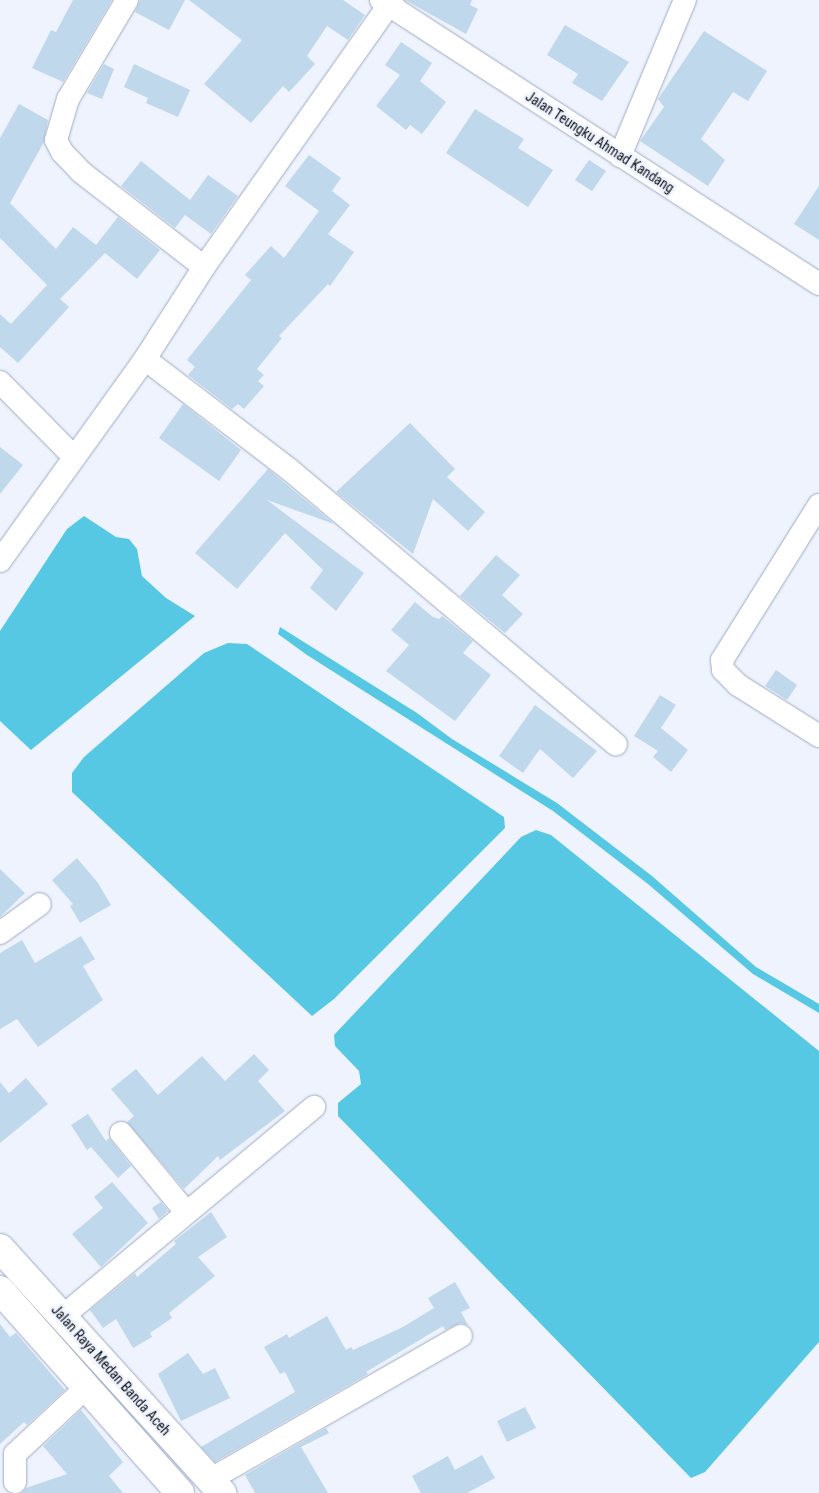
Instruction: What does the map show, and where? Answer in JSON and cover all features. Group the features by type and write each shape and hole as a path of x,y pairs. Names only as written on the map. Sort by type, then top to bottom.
{"highway":[{"name":"Jalan Raya Medan Banda Aceh","path":"0,1248 217,1486"},
{"name":"Jalan Raya Medan Banda Aceh","path":"0,1290 88,1386 180,1493"}],"street":[{"path":"127,0 68,98 56,140 62,152 81,172 204,267"},
{"path":"620,156 685,0"},
{"path":"0,561 73,456 144,359 204,267 388,2"},
{"name":"Jalan Teungku Ahmad Kandang","path":"388,2 620,156 819,284"},
{"path":"144,359 290,470 616,745"},
{"path":"0,382 73,456"},
{"path":"819,505 722,660 724,670 738,685 819,736"},
{"path":"0,933 40,904"},
{"path":"63,1316 314,1107"},
{"path":"121,1133 186,1212"},
{"path":"217,1486 461,1336"},
{"path":"15,1482 15,1454 88,1386"}],"water":[{"path":"84,516 116,537 129,539 137,549 142,576 166,598 195,616 31,750 0,721 0,631 67,529"},
{"path":"280,627 417,713 452,739 557,803 652,876 756,967 819,1004 819,1013 753,974 648,884 553,811 307,655 278,634"},
{"path":"228,643 247,644 504,817 505,828 334,999 312,1016 72,792 72,773 84,757 204,653"},
{"path":"536,830 551,835 819,1051 819,1342 705,1472 691,1478 338,1116 338,1103 361,1084 359,1071 335,1046 334,1035 521,837"}],"building":[{"path":"73,0 112,0 63,82 32,68 51,30 56,32"},
{"path":"140,0 185,0 169,30 135,12"},
{"path":"189,0 343,0 365,15 348,40 327,26 307,56 315,64 289,92 283,86 251,123 204,84 242,40"},
{"path":"405,0 472,0 470,5 478,9 466,34"},
{"path":"565,25 629,62 602,101 572,83 578,74 547,55"},
{"path":"704,31 767,71 748,101 733,92 701,139 725,160 708,186 640,141 664,107 658,99"},
{"path":"401,42 432,63 420,81 446,102 422,134 410,125 406,130 376,106 400,75 385,65"},
{"path":"104,64 114,69 102,99 87,93"},
{"path":"134,64 190,90 178,117 146,103 148,98 124,87"},
{"path":"19,104 48,120 44,142 10,203 56,249 73,227 96,245 118,217 160,250 137,279 105,253 60,299 69,307 18,363 0,347 0,314 11,324 47,285 0,238 0,138"},
{"path":"475,109 524,139 518,148 553,170 528,207 446,153"},
{"path":"309,155 341,178 332,191 350,205 328,234 354,252 330,286 328,284 279,336 282,338 257,369 264,375 258,381 264,386 244,409 238,404 232,409 188,375 195,367 187,360 251,280 245,275 271,246 284,258 319,211 285,186"},
{"path":"589,160 606,171 592,191 575,180"},
{"path":"141,161 190,200 208,175 238,196 211,234 185,215 175,228 121,186"},
{"path":"819,186 819,240 794,224"},
{"path":"183,404 241,450 219,481 159,438"},
{"path":"410,423 455,469 447,477 485,512 468,531 433,499 413,554 336,492"},
{"path":"0,447 23,465 0,494"},
{"path":"268,469 334,524 267,500 364,573 336,611 310,588 323,570 285,533 237,589 195,553"},
{"path":"496,555 520,575 502,595 523,614 505,633 460,596"},
{"path":"415,602 433,617 439,619 442,616 473,641 463,653 491,675 455,721 386,671 409,645 391,630"},
{"path":"776,670 797,685 787,700 765,686"},
{"path":"660,695 676,705 661,728 688,750 671,772 653,757 658,751 634,736"},
{"path":"535,705 597,751 573,778 540,749 523,773 499,756"},
{"path":"77,858 98,883 111,905 80,923 70,906 73,904 52,880"},
{"path":"0,869 25,893 0,917"},
{"path":"81,936 95,959 83,966 103,1000 38,1047 17,1019 0,1029 0,953 22,940 35,963"},
{"path":"254,1054 269,1070 258,1081 285,1111 220,1160 218,1156 184,1189 127,1122 134,1116 111,1089 136,1069 158,1095 202,1056 225,1081"},
{"path":"26,1078 48,1104 0,1143 0,1082 9,1093"},
{"path":"88,1114 106,1141 109,1138 131,1166 118,1178 91,1147 87,1150 71,1125"},
{"path":"112,1182 148,1223 101,1267 72,1234 103,1208 94,1197"},
{"path":"161,1202 168,1211 159,1219 152,1208"},
{"path":"211,1212 227,1237 198,1257 215,1276 169,1313 172,1318 150,1333 152,1337 133,1348 116,1319 103,1328 90,1310 135,1273 137,1277 176,1244 174,1241"},
{"path":"455,1282 470,1308 461,1312 468,1325 461,1323 445,1330 443,1326 366,1372 368,1374 215,1462 201,1447 295,1392 285,1372 280,1374 264,1347 287,1334 289,1338 327,1316 346,1350 351,1347 353,1350 403,1327 434,1308 428,1298"},
{"path":"0,1324 10,1337 16,1333 65,1390 27,1425 24,1422 0,1444"},
{"path":"188,1353 203,1374 215,1368 230,1398 181,1421 158,1374"},
{"path":"525,1407 536,1428 507,1442 497,1421"},
{"path":"81,1410 123,1462 109,1476 123,1493 22,1493 26,1488 67,1474 43,1446"},
{"path":"326,1428 329,1433 301,1447 328,1493 255,1493 245,1475"},
{"path":"482,1455 495,1478 467,1493 421,1493 412,1476 448,1456 455,1470"}]}
